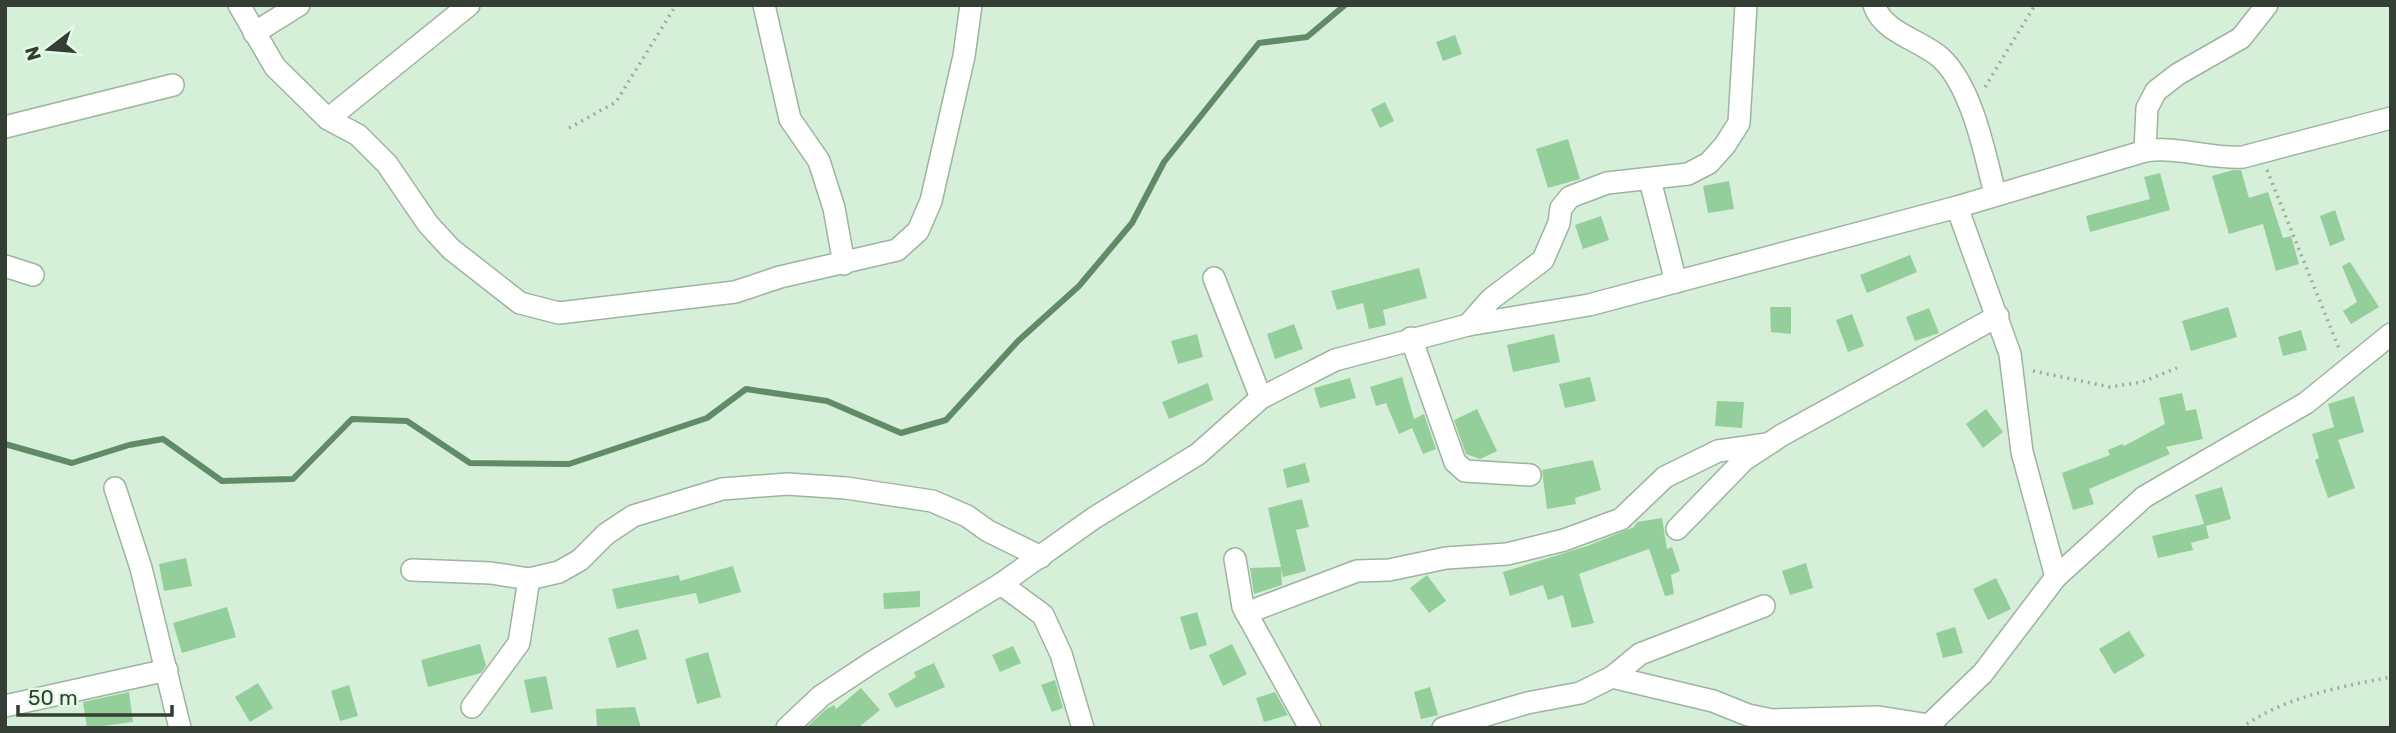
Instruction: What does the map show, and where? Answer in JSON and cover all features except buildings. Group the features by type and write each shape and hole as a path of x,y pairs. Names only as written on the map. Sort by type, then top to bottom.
{"street":[{"path":"239,5 275,67 328,119 358,135 387,164 428,225 451,249 520,303 559,313 735,292 780,277 897,250 918,231 930,201 948,134 971,5"},
{"path":"254,33 299,5"},
{"path":"328,119 468,5"},
{"path":"764,5 790,119 819,161 834,208 844,264"},
{"path":"1468,325 1491,299 1543,260 1559,223 1561,208 1570,197 1607,183 1688,174 1709,163 1740,123 1746,5"},
{"path":"1874,5 1886,24 1940,57 1951,70 1970,109 1995,194"},
{"path":"2145,151 2147,108 2156,91 2178,74 2241,38 2266,5"},
{"path":"5,127 173,85"},
{"path":"788,728 821,696 1001,584 1094,517 1198,454 1261,398 1335,360 1468,325 1589,305 1957,207 2145,151 2166,148 2226,158 2260,154 2357,125 2391,118"},
{"path":"1650,180 1676,282"},
{"path":"1957,207 1998,316 2011,365 2021,452 2056,578"},
{"path":"5,266 33,275"},
{"path":"1214,278 1261,398"},
{"path":"1677,529 1735,468 1767,444 1998,316"},
{"path":"1612,677 1653,689 1713,701 1748,715 1772,720 1880,717 1927,726 1983,673 2056,578 2144,497 2306,403 2391,334"},
{"path":"1411,338 1455,462 1465,471 1530,475"},
{"path":"1246,613 1357,571 1389,570 1446,558 1507,554 1564,540 1622,519 1665,477 1718,451 1767,444"},
{"path":"412,570 491,573 529,579 559,572 580,560 606,534 633,516 722,489 787,484 846,488 932,501 967,516 988,531 1041,557"},
{"path":"115,488 141,568 180,728"},
{"path":"1235,559 1246,613 1310,728"},
{"path":"472,707 519,643 529,579"},
{"path":"1001,584 1043,615 1061,654 1083,728"},
{"path":"1449,727 1527,704 1580,693 1612,677 1640,654 1764,606"},
{"path":"5,706 167,670"}],"path":[{"path":"569,128 615,102 676,5"},
{"path":"1970,109 2035,5"},
{"path":"2260,154 2348,369"},
{"path":"2011,365 2110,387 2142,382 2177,368"},
{"path":"2241,728 2263,712 2326,690 2391,677"}],"waterway":[{"path":"5,444 72,463 129,445 163,439 222,481 293,479 352,419 407,421 470,463 569,464 707,418 746,389 827,401 901,433 946,420 1018,341 1079,286 1132,223 1164,162 1259,43 1307,37 1345,5"}]}
